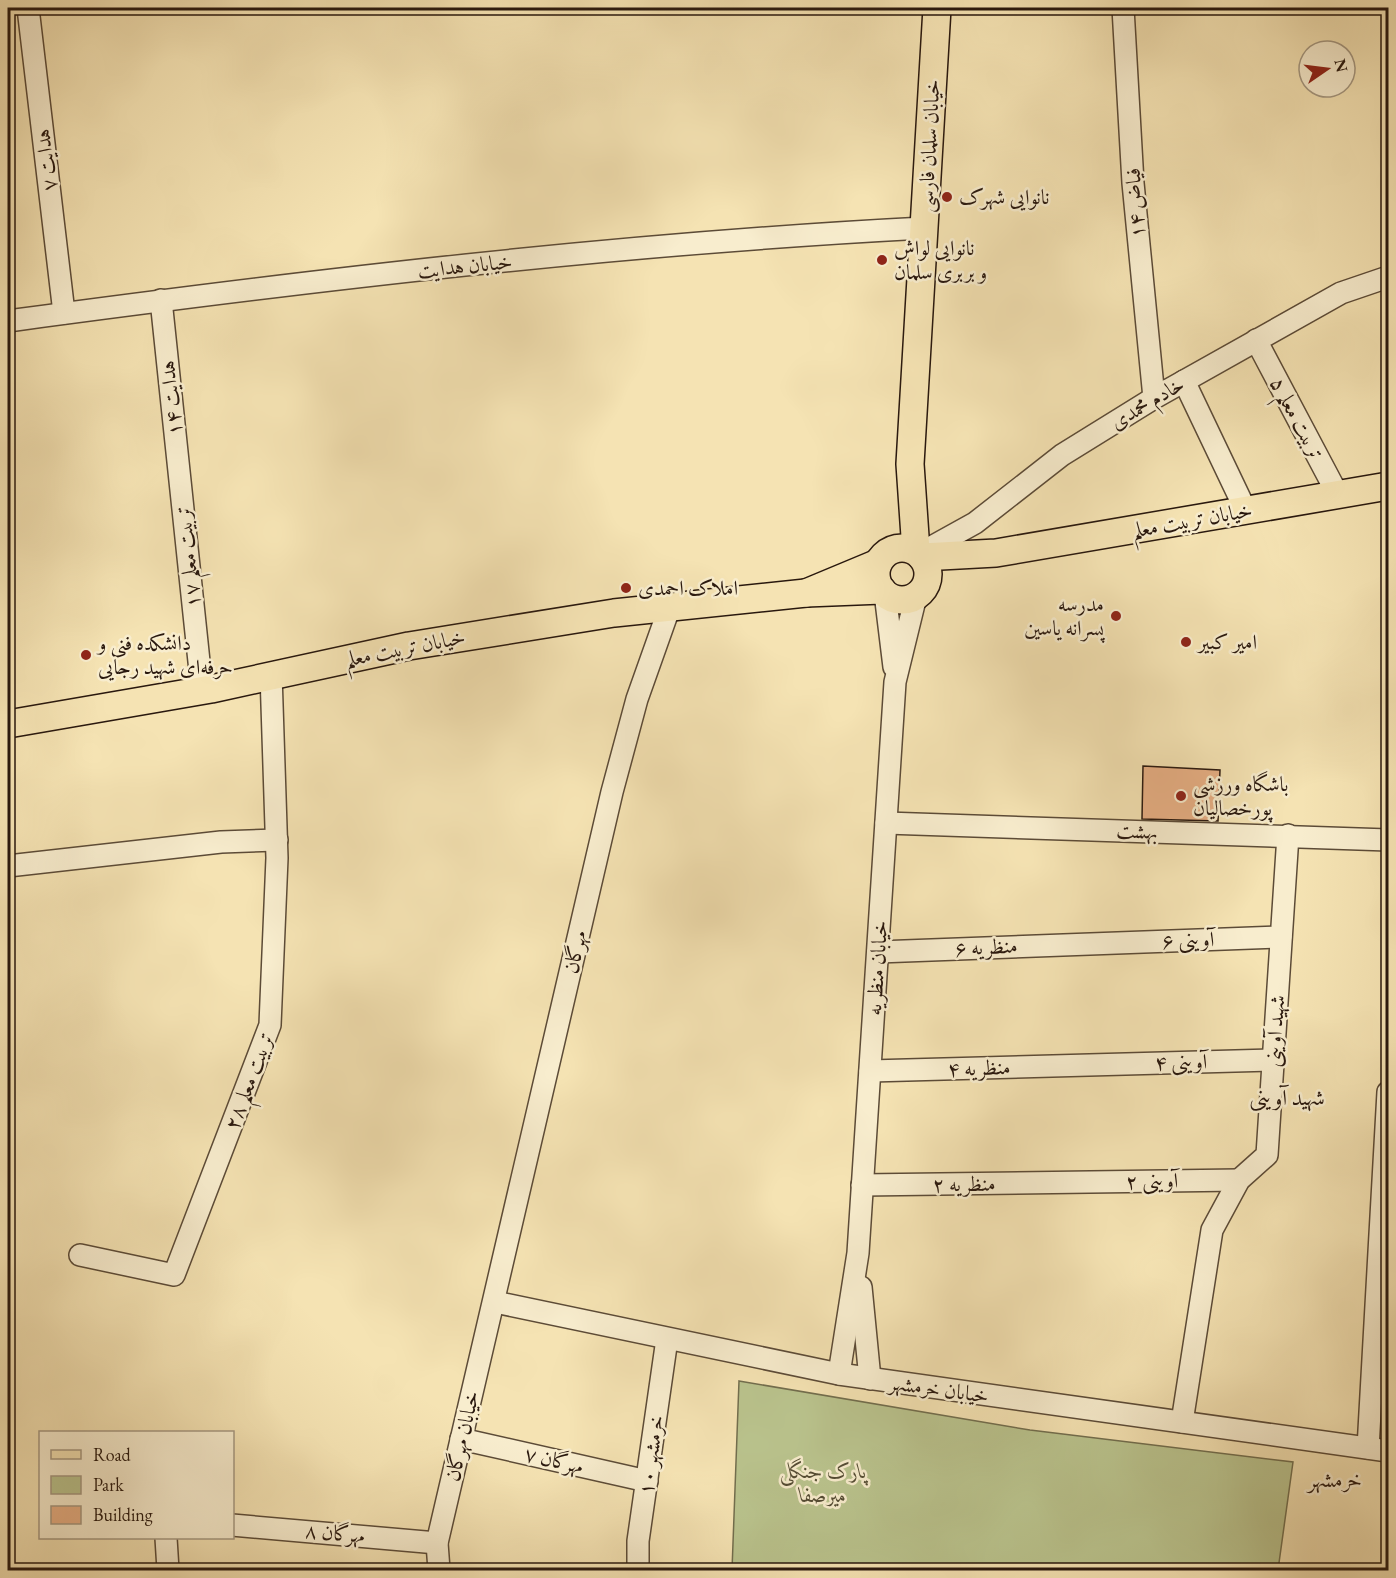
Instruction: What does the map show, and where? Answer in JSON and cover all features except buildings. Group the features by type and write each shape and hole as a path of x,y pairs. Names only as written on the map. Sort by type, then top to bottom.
{"main road":[{"name":"خیابان سلمان فارسی","path":"905,555 937,8"},
{"name":"خیابان تربیت معلم","path":"996,553 1389,486"},
{"path":"806,593 905,555 996,553"},
{"path":"806,593 884,592 900,600 996,553"},
{"path":"905,555 927,568 921,590"},
{"path":"884,592 877,579 905,555"},
{"name":"خیابان تربیت معلم","path":"8,724 202,690 409,646 670,606 806,593"}],"street":[{"name":"هدایت ۷","path":"28,8 64,313"},
{"name":"فیاض ۱۴","path":"1123,8 1133,183 1154,398"},
{"name":"خیابان هدایت","path":"8,321 291,283 694,242 924,228"},
{"name":"خادم محمدی","path":"905,555 975,523 1062,455 1154,398 1341,293 1389,277"},
{"name":"هدایت ۱۴","path":"161,300 182,496"},
{"name":"تربیت معلم ۵","path":"1256,340 1338,495"},
{"path":"1184,381 1246,511"},
{"name":"تربیت معلم ۱۷","path":"182,496 202,690"},
{"path":"896,682 921,590"},
{"path":"884,592 896,682"},
{"name":"مهرگان","path":"495,1302 612,792 637,699 670,606"},
{"name":"تربیت معلم ۲۸","path":"80,1255 174,1275 270,1025 277,840 272,674"},
{"name":"خیابان منظریه","path":"858,1253 896,682"},
{"name":"بهشت","path":"886,823 1389,840"},
{"name":"شهید آوینی","path":"1182,1422 1212,1230 1239,1180 1267,1155 1288,835"},
{"path":"8,866 220,842 277,840"},
{"name":"آوینی ۶","path":"1095,942 1281,937"},
{"name":"منظریه ۶","path":"878,952 1095,942"},
{"name":"آوینی ۴","path":"1089,1064 1272,1060"},
{"name":"منظریه ۴","path":"870,1071 1089,1064"},
{"path":"1378,1450 1389,1092"},
{"name":"آوینی ۲","path":"1065,1182 1239,1180"},
{"name":"منظریه ۲","path":"862,1185 1065,1182"},
{"path":"839,1374 858,1253"},
{"path":"858,1253 870,1379"},
{"name":"خیابان خرمشهر","path":"495,1302 839,1374 1378,1450"},
{"name":"خیابان مهرگان","path":"439,1570 437,1543 495,1302"},
{"name":"خرمشهر ۱۰","path":"638,1570 638,1541 667,1339"},
{"name":"مهرگان ۷","path":"461,1439 647,1481"},
{"name":"مهرگان ۸","path":"234,1525 437,1543"},
{"path":"166,1539 168,1570"}],"green space":[{"name":"پارک جنگلی میرصفا","path":"739,1381 1030,1430 1293,1462 1278,1570 732,1570"}],"place":[{"name":"نانوایی شهرک","path":"947,197"},
{"name":"نانوایی لواش و بربری سلمان","path":"882,260"},
{"name":"املاک احمدی","path":"626,588"},
{"name":"مدرسه پسرانه یاسین","path":"1116,616"},
{"name":"امیر کبیر","path":"1186,642"},
{"name":"دانشکده فنی و حرفه‌ای شهید رجایی","path":"86,655"},
{"name":"باشگاه ورزشی پورخصالیان","path":"1181,796"}],"district":[{"name":"شهید آوینی","path":"1287,1097"},
{"name":"خرمشهر","path":"1335,1479"}]}
